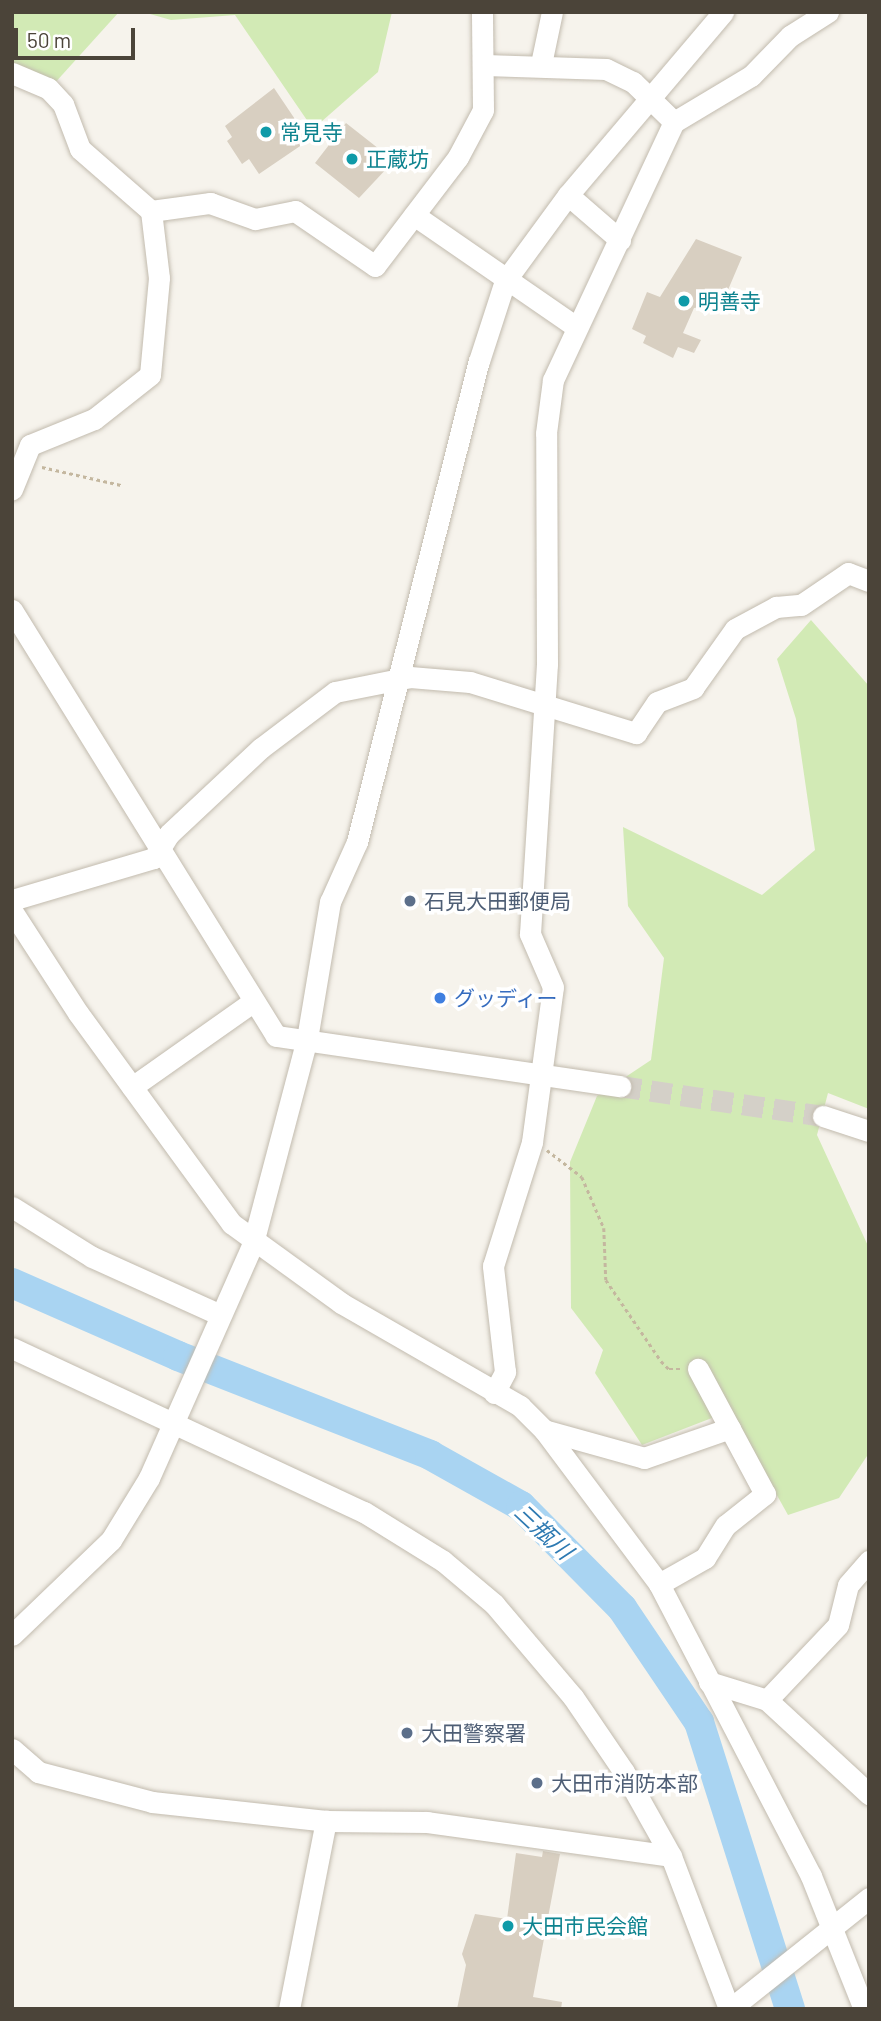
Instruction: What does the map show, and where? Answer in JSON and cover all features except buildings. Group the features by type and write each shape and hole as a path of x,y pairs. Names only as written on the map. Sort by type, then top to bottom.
{"street":[{"path":"151,211 210,203 255,219 295,211 375,266 458,157 483,110 485,65 482,12"},
{"path":"541,64 552,12"},
{"path":"12,1635 111,1540 149,1478 218,1314 253,1243 307,1039 330,902 357,842 479,361 505,281 568,195 723,12"},
{"path":"494,1392 505,1372 493,1266 532,1142 544,1072 553,987 530,934 544,704 546,433 552,380 575,326 620,240 674,122 751,76 790,36 828,12"},
{"path":"485,65 541,64 606,69 633,82 647,99 674,122"},
{"path":"12,73 48,88 63,104 80,149 151,211 159,278 150,375 94,419 30,445 12,488"},
{"path":"568,195 620,240"},
{"path":"414,215 505,281 575,326"},
{"path":"12,900 154,858 160,845 261,748 335,692 399,680 470,682 636,733 657,702 693,688 735,629 776,607 801,605 848,573 869,581"},
{"path":"12,610 276,1036 544,1072 620,1086"},
{"path":"12,911 212,1201 253,1243 399,1340 520,1406 544,1430 659,1584 709,1682 864,2009"},
{"path":"132,1087 254,1001"},
{"path":"823,1116 869,1131"},
{"path":"12,1207 92,1257 218,1314"},
{"path":"12,1348 364,1512 443,1560 494,1604 573,1697 671,1856 735,2005 825,1929 869,1898"},
{"path":"659,1584 705,1558 726,1525 765,1494 698,1369"},
{"path":"544,1430 644,1458 730,1428"},
{"path":"767,1700 838,1625 848,1586 869,1560"},
{"path":"709,1682 767,1700 869,1794"},
{"path":"12,1749 38,1772 87,1789 326,1821 426,1822 671,1856"},
{"path":"289,2009 326,1821"}],"path":[{"path":"23,462 121,485"},
{"path":"532,1142 558,1155 582,1177 604,1228 606,1280 661,1361 669,1369 698,1369"}],"green space":[{"path":"12,12 119,12 53,85 12,62"},
{"path":"143,12 392,12 378,72 313,129 235,15 171,20"},
{"path":"811,620 869,686 869,1109 828,1093 817,1135 869,1248 869,1453 839,1498 788,1515 730,1411 642,1445 595,1373 603,1350 571,1308 570,1162 597,1096 651,1060 664,958 628,906 623,827 762,895 815,850 796,719 777,659"}],"waterway":[{"name":"三瓶川","path":"12,1283 178,1356 430,1455 521,1506 622,1608 699,1722 790,2009"}],"tunnel":[{"path":"620,1086 823,1116"}],"place":[{"name":"常見寺","path":"266,132"},
{"name":"正蔵坊","path":"352,159"},
{"name":"明善寺","path":"684,301"},
{"name":"石見大田郵便局","path":"410,901"},
{"name":"グッディー","path":"440,998"},
{"name":"大田警察署","path":"407,1733"},
{"name":"大田市消防本部","path":"537,1783"},
{"name":"大田市民会館","path":"508,1926"}]}
